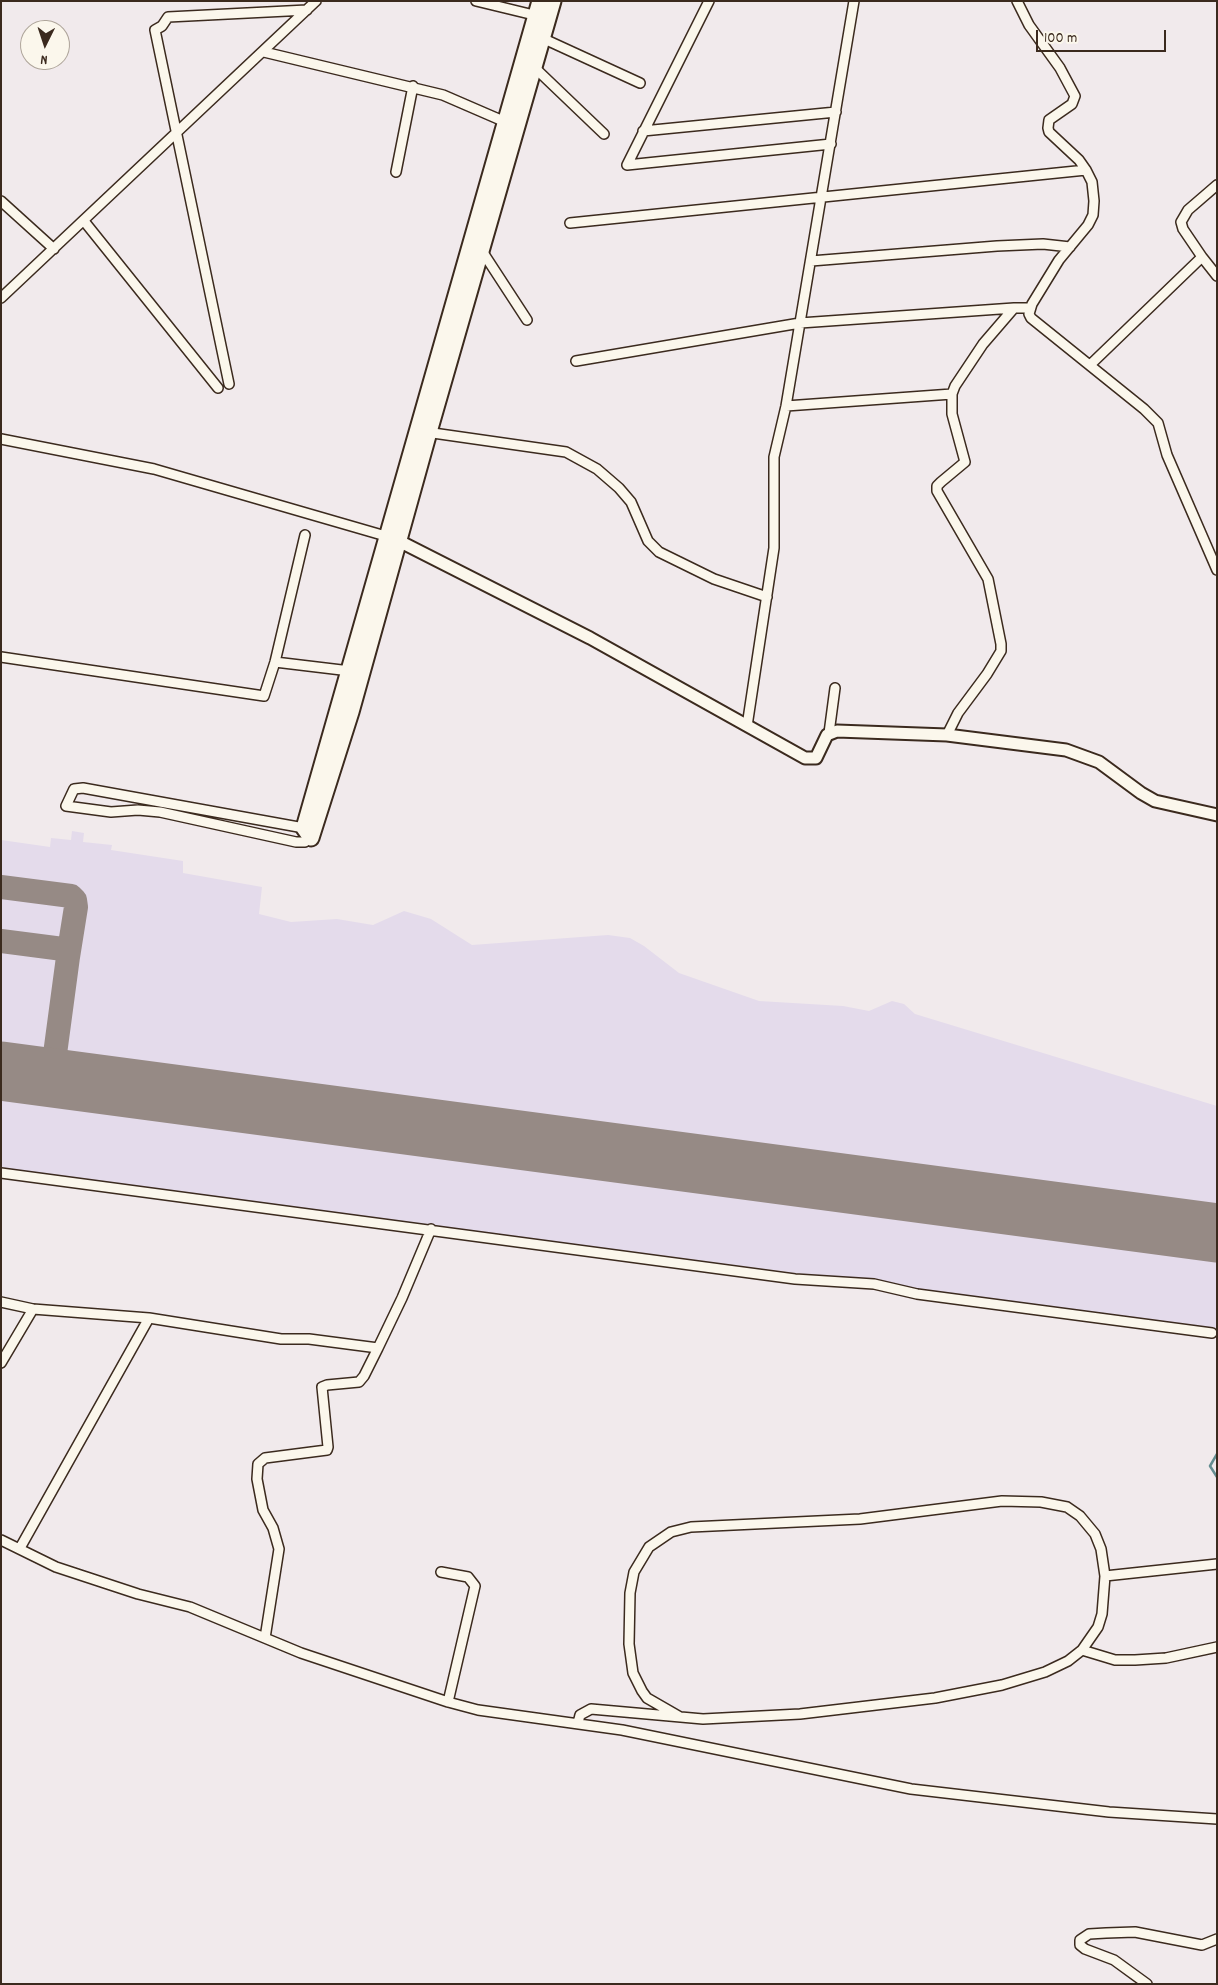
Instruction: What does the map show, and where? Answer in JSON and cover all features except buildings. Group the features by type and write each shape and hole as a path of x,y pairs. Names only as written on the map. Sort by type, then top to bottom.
{"highway":[{"path":"307,833 394,539 528,65 541,12 553,1"},
{"path":"528,65 542,38 541,12"},
{"path":"423,431 482,251 490,199"},
{"path":"307,833 350,671 373,612"}],"street":[{"path":"1,298 316,1"},
{"path":"476,1 541,12"},
{"path":"709,1 626,162 628,166 831,144"},
{"path":"747,726 774,548 774,456 786,406 854,1"},
{"path":"1017,1 1029,25 1060,68 1075,96 1072,104 1050,120 1049,132 1086,170 1092,182 1094,201 1093,215 1088,225 1070,247 1030,308 1031,318 1158,423 1171,464 1217,570"},
{"path":"229,384 178,132 155,32 162,26 166,18 307,10"},
{"path":"542,38 640,83"},
{"path":"264,52 413,86 443,95 510,124"},
{"path":"528,65 604,134"},
{"path":"396,172 413,86"},
{"path":"643,131 836,112"},
{"path":"570,223 1086,170"},
{"path":"1217,185 1188,210 1182,222 1183,229 1202,258 1217,276"},
{"path":"1,201 54,249"},
{"path":"84,221 218,388"},
{"path":"811,261 997,246 1043,244 1070,247"},
{"path":"482,251 526,320"},
{"path":"1090,365 1202,258"},
{"path":"947,735 958,713 987,674 1001,651 1002,644 988,579 937,491 937,486 965,462 952,414 952,394 955,386 984,344 1014,308"},
{"path":"576,360 800,324 1030,308"},
{"path":"786,406 952,394"},
{"path":"423,431 566,452 597,469 619,488 631,502 648,541 659,552 714,579 767,596"},
{"path":"1,439 154,469 394,539 590,638 805,758 812,760 819,754 823,740 829,733 834,688"},
{"path":"1,657 261,696 266,695 305,535"},
{"path":"275,662 350,671"},
{"path":"829,733 846,731 947,735 1079,753 1099,762 1148,797 1217,815"},
{"path":"83,788 307,833 305,842 296,842 160,812 138,810 111,812 66,806 74,790 83,788"},
{"path":"1,1173 795,1279 874,1284 917,1294 1212,1333"},
{"path":"266,1638 279,1549 273,1528 264,1510 257,1479 258,1464 265,1458 327,1450 322,1388 327,1384 359,1382 364,1376 402,1298 431,1229"},
{"path":"1,1302 33,1309 149,1318 281,1339 309,1339 378,1348"},
{"path":"1,1363 33,1309"},
{"path":"20,1548 149,1318"},
{"path":"578,1723 580,1715 591,1709 680,1717 703,1719 800,1714 934,1698 1002,1685 1045,1672 1068,1661 1082,1650 1092,1638 1102,1614 1104,1576 1101,1549 1089,1524 1067,1507 1041,1502 1002,1501 860,1519 691,1527 671,1532 649,1547 634,1572 630,1593 629,1644 633,1673 642,1691 647,1698 680,1717"},
{"path":"1,1540 56,1567 138,1594 190,1607 301,1653 448,1702 478,1710 631,1732 911,1789 1109,1812 1217,1819"},
{"path":"1104,1576 1217,1564"},
{"path":"441,1572 468,1576 475,1586 448,1702"},
{"path":"1082,1650 1116,1660 1135,1660 1166,1658 1217,1647"},
{"path":"1147,1984 1114,1960 1085,1949 1080,1945 1080,1940 1089,1934 1115,1932 1135,1932 1202,1945 1217,1939"}],"shaded area":[{"path":"72,831 84,833 83,842 112,845 111,850 183,861 183,873 262,887 259,914 291,922 337,919 373,925 404,911 431,919 472,945 608,935 630,938 644,946 679,973 759,1001 843,1006 869,1011 892,1001 904,1004 915,1014 1217,1106 1217,1328 1,1169 1,840 50,847 51,838 71,840"}],"waterway":[{"path":"1217,1454 1210,1466 1217,1477"}],"taxiway":[{"path":"1,887 71,896 75,900 76,907 68,957 63,949 1,941"},
{"path":"27,1074 45,1068 55,1054 68,957"},
{"path":"55,1054 64,1072 80,1081"}],"runway":[{"path":"1,1071 1217,1233"}]}
